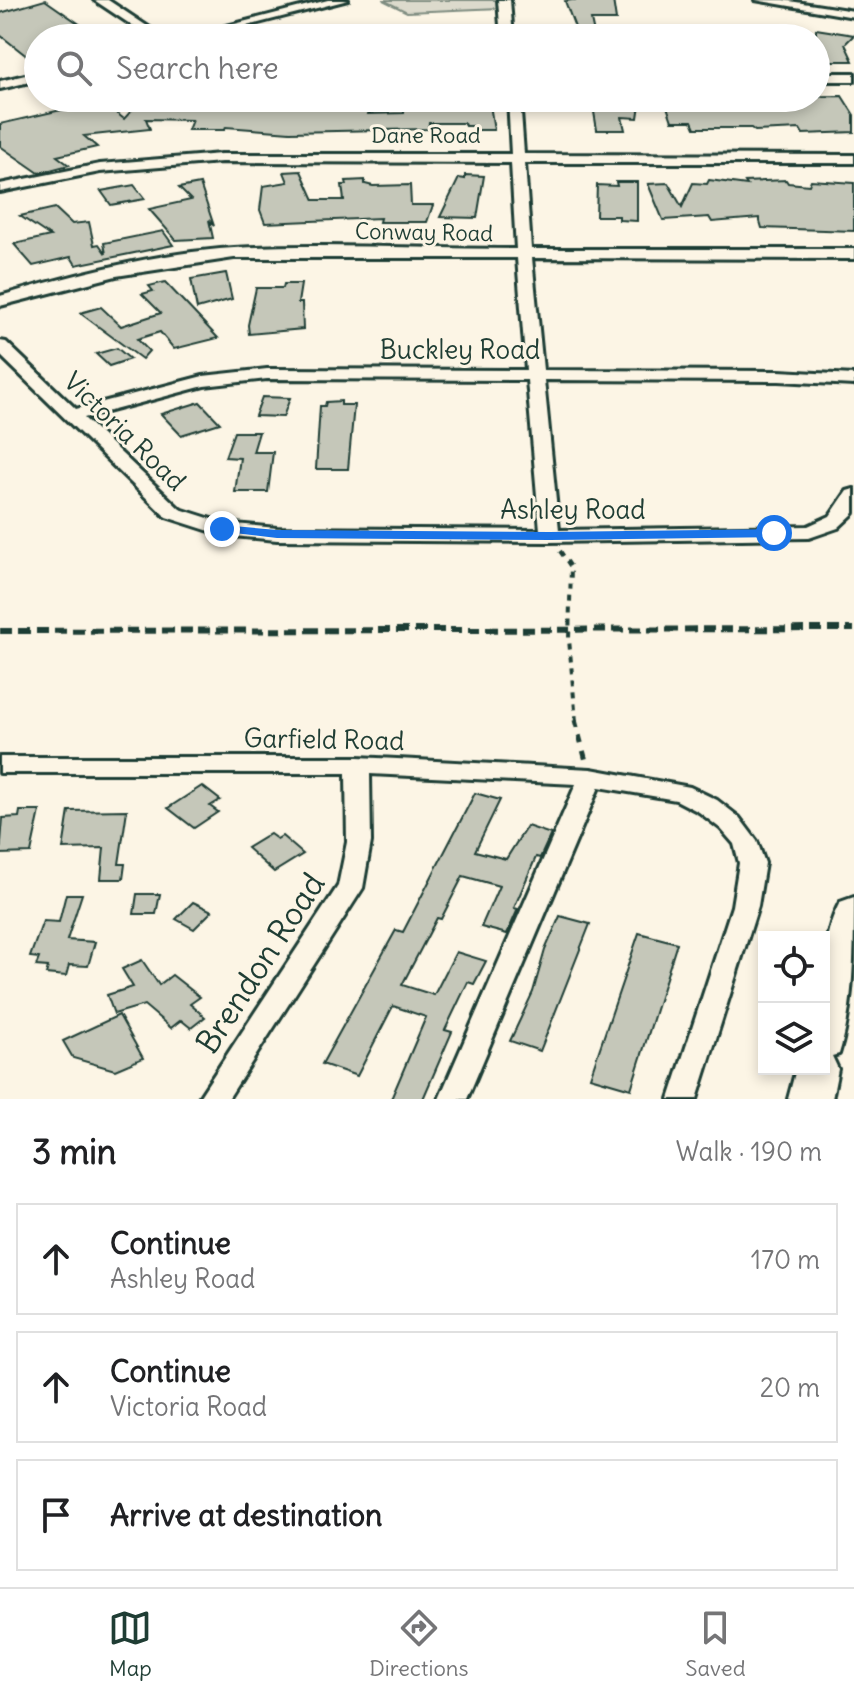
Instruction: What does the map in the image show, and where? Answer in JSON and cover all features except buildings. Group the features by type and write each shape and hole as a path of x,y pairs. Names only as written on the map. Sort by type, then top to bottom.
{"main road":[{"path":"830,1016 854,912"},
{"path":"810,1099 816,1075"}],"street":[{"path":"100,0 137,24"},
{"path":"243,24 342,0"},
{"path":"504,0 506,24"},
{"path":"761,0 854,14"},
{"path":"830,77 854,77"},
{"path":"0,85 24,79"},
{"path":"515,112 524,255 550,536"},
{"name":"Dane Road","path":"0,188 100,168 221,158 854,159"},
{"name":"Conway Road","path":"0,301 92,275 205,256 317,252 854,254"},
{"name":"Victoria Road","path":"0,346 173,513 222,529 277,534"},
{"name":"Buckley Road","path":"70,416 230,377 779,376 854,380"},
{"name":"Ashley Road","path":"277,534 550,536 809,532 840,519 854,495"},
{"name":"Garfield Road","path":"0,765 358,765 591,777 646,784 682,793 708,806 730,823 745,841 752,863 745,906 683,1099"},
{"name":"Brendon Road","path":"212,1099 350,888 359,859 362,828 358,765"},
{"path":"453,1099 591,777"}],"path":[{"path":"550,536 571,567 569,639 576,728 591,777"}],"shaded area":[{"path":"383,0 499,0 500,8 407,12"}],"railway":[{"path":"0,631 854,629"}],"route":[{"path":"222,529 277,534 550,536 774,533"}]}
